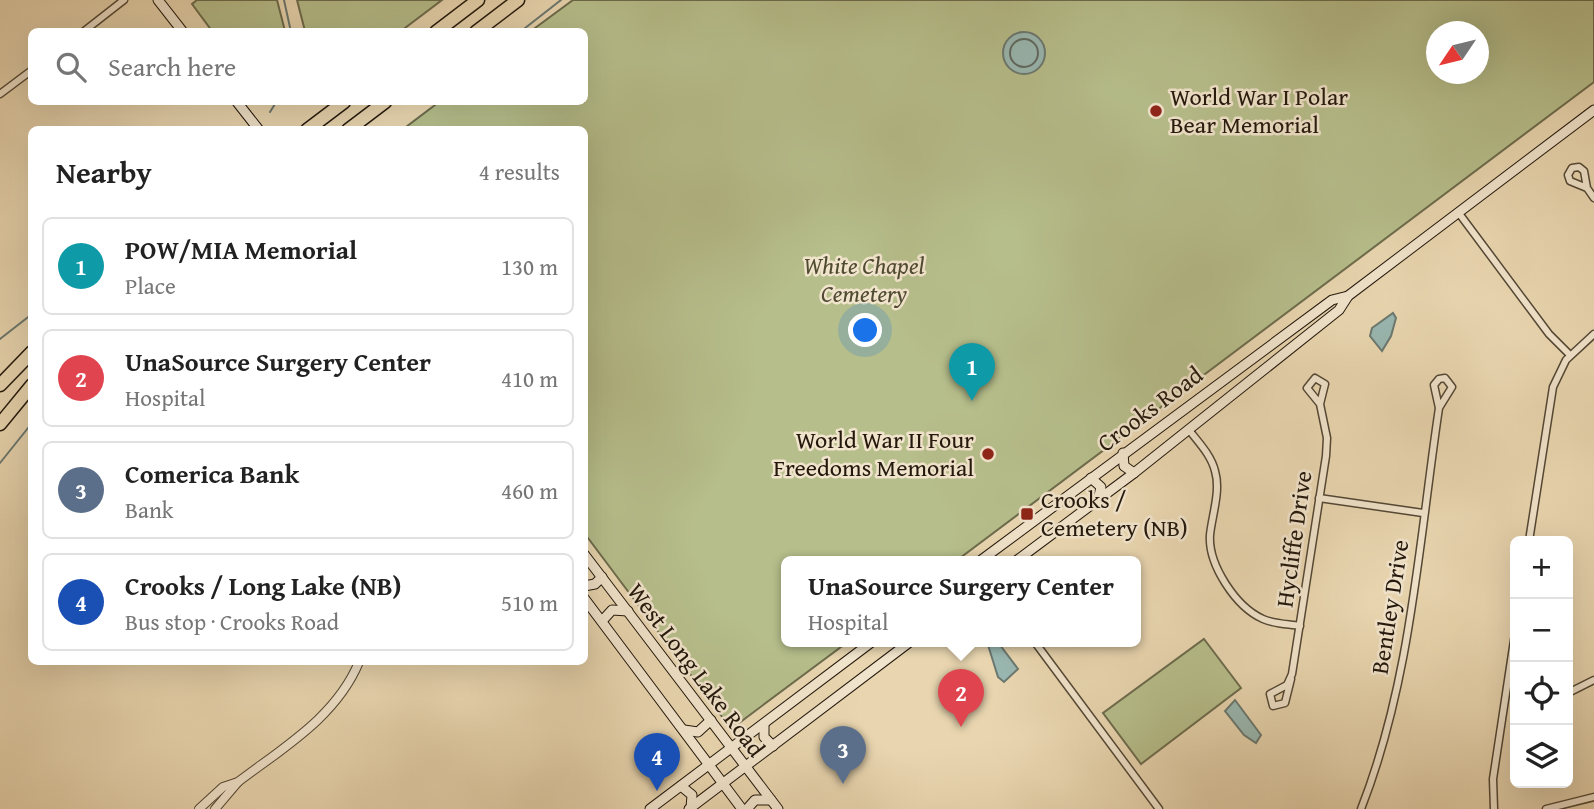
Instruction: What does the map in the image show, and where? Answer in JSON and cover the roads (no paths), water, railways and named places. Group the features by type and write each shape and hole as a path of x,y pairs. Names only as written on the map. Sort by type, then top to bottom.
{"highway":[{"path":"441,28 478,0"},
{"path":"481,28 518,0"},
{"path":"312,126 340,105"},
{"path":"353,126 381,105"},
{"path":"0,385 28,356"},
{"path":"0,424 28,390"}],"main road":[{"path":"158,0 181,28"},
{"path":"239,105 256,126"},
{"name":"Crooks Road","path":"1023,556 1189,430 1339,310 1348,296 1594,110"},
{"name":"Crooks Road","path":"986,556 1332,300 1348,296"},
{"path":"1233,372 1240,377 1239,390"},
{"path":"1123,453 1124,466 1134,473"},
{"path":"1091,478 1101,487 1098,500"},
{"name":"West Long Lake Road","path":"588,559 778,809"},
{"path":"588,585 595,584 602,577"},
{"name":"West Long Lake Road","path":"588,603 744,809"},
{"path":"602,621 612,610 628,611"},
{"path":"650,809 865,647"},
{"path":"690,808 903,647"},
{"path":"683,729 698,732 711,720"},
{"path":"764,724 764,737 773,746"},
{"path":"681,786 692,796 690,808"},
{"path":"744,809 755,800 771,800"}],"street":[{"path":"88,28 124,0"},
{"path":"0,93 28,73"},
{"path":"1587,188 1594,198"},
{"path":"1458,212 1549,334 1570,355"},
{"path":"1530,536 1553,387 1570,355 1594,334"},
{"name":"Hycliffe Drive","path":"1291,679 1284,687 1271,692 1269,701 1273,706 1285,704 1291,679 1300,626 1326,438 1320,404"},
{"name":"Bentley Drive","path":"1361,809 1390,722 1439,408"},
{"path":"1189,430 1209,456 1216,473 1210,537 1216,566 1250,611 1266,620 1300,626"},
{"path":"1319,498 1423,513"},
{"path":"1038,647 1159,809"},
{"path":"215,809 237,782 325,715 350,682 358,665"},
{"path":"1573,690 1594,680"},
{"path":"1494,809 1493,779 1510,700"},
{"path":"199,809 223,786 237,782"},
{"path":"1546,809 1594,797"}],"water":[{"path":"1024,32 1039,38 1045,53 1039,68 1024,74 1009,68 1003,53 1009,38"},
{"path":"1393,313 1396,318 1391,336 1382,351 1370,336 1372,328"},
{"path":"989,647 1002,647 1018,669 1004,682 998,677"},
{"path":"1235,700 1261,735 1256,743 1244,735 1225,711"}],"waterway":[{"path":"284,0 290,28"},
{"path":"525,28 561,0"},
{"path":"270,112 274,105"},
{"path":"0,339 28,317"},
{"path":"0,463 28,428"}],"place":[{"name":"World War I Polar Bear Memorial","path":"1156,111"},
{"name":"POW/MIA Memorial","path":"972,401"},
{"name":"World War II Four Freedoms Memorial","path":"988,454"},
{"name":"Crooks / Cemetery (NB)","path":"1027,514"},
{"name":"UnaSource Surgery Center","path":"961,727"},
{"name":"Comerica Bank","path":"843,784"},
{"name":"Crooks / Long Lake (NB)","path":"657,791"}],"park label":[{"name":"White Chapel Cemetery","path":"864,280"}]}
